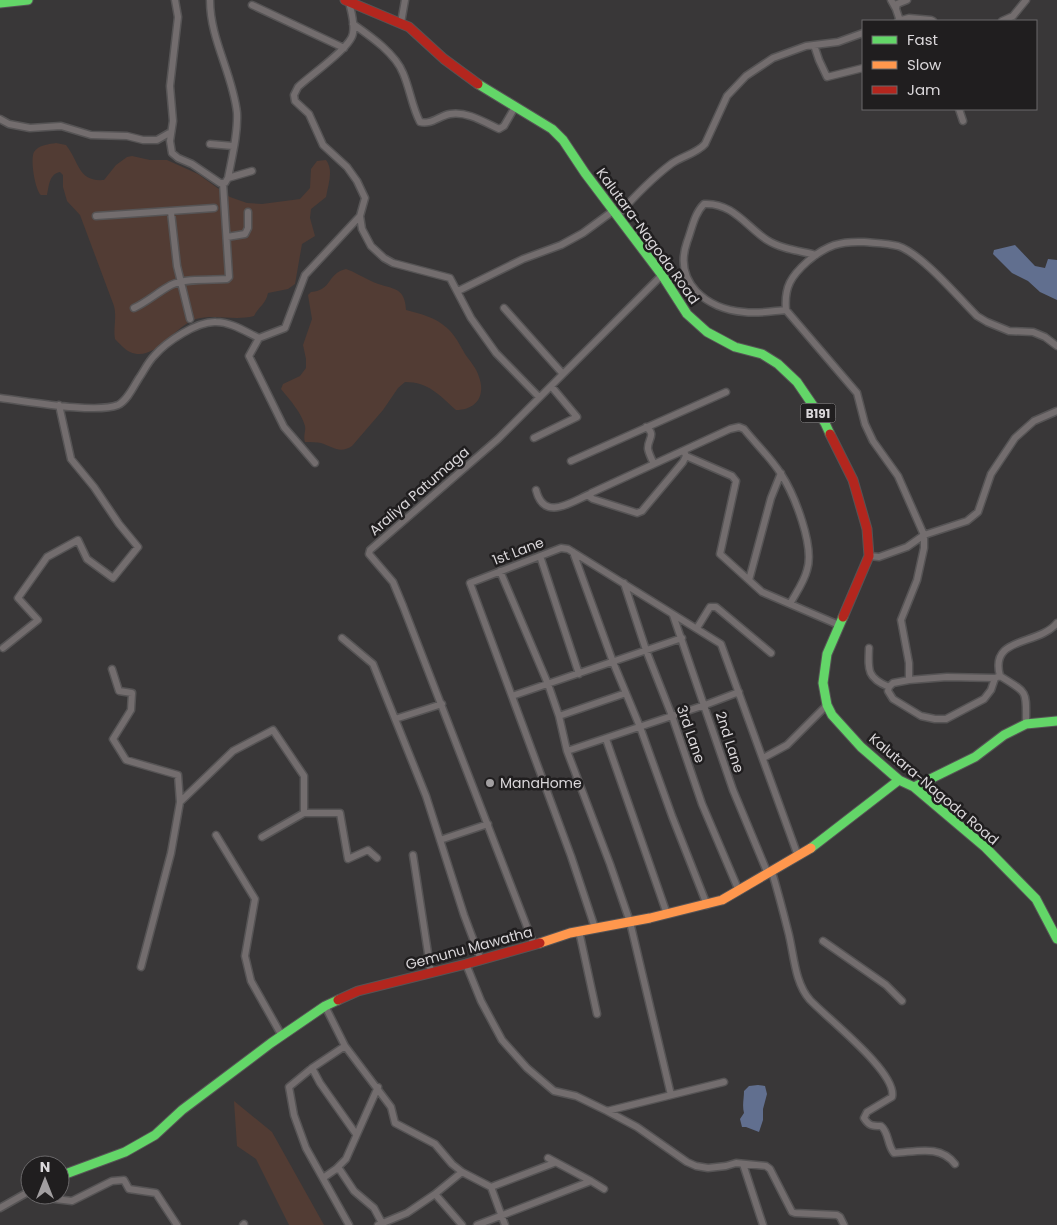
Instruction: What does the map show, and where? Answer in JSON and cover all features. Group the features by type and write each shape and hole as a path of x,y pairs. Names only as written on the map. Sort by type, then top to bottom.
{"main road":[{"path":"0,3 28,0"},
{"name":"Kalutara-Nagoda Road","path":"347,1 401,22 479,86 552,128 563,140 615,214 662,275 678,302 698,325 735,347 762,354 778,364 797,382 825,423 852,480 867,529 869,556 827,654 823,683 827,706 832,715 861,747 899,780 914,787 985,847 1036,899 1048,918 1057,939"},
{"path":"914,787 975,757 1004,735 1026,724 1057,721"},
{"name":"Gemunu Mawatha","path":"70,1172 125,1152 155,1134 182,1110 325,1006 358,991 481,960 579,931 707,905 738,891 819,843 899,780"}],"street":[{"path":"175,0 178,17 170,86 173,121 171,132 172,153 223,183"},
{"path":"210,0 215,36 232,90 236,113 228,178"},
{"path":"401,22 405,0"},
{"path":"891,0 899,20"},
{"path":"896,9 898,4 907,0"},
{"path":"1004,20 1013,16 1026,0"},
{"path":"347,1 354,33 351,39 344,48 298,87 294,98 309,114 323,145 347,166 358,181 365,198 360,216 362,229 371,246 380,255 393,263 450,278 471,318 496,353 539,397"},
{"path":"252,5 344,48"},
{"path":"902,20 909,18 931,20"},
{"path":"353,24 376,40 403,71 420,122 426,124 442,116 464,114 499,129 504,126 515,107"},
{"path":"458,291 523,259 561,244 615,214 672,164 700,150 705,144 727,96 746,76 773,58 806,46 838,42 862,33"},
{"path":"814,45 827,77 862,68"},
{"path":"959,110 962,121"},
{"path":"0,119 9,124 30,128 61,126 91,135 127,136 143,140 157,140 171,132"},
{"path":"210,144 233,146"},
{"path":"134,308 180,282 227,279 230,274 223,183 228,178 252,171"},
{"path":"786,310 744,312 714,305 704,299 687,278 683,267 684,249 698,210 704,204 711,204 722,208 740,216 768,240 782,246 816,255"},
{"path":"96,216 214,208"},
{"path":"171,212 180,282 190,319"},
{"path":"227,237 245,234 248,228 248,212"},
{"path":"316,463 284,427 249,356 259,338 286,328 305,275 360,216"},
{"path":"909,680 901,620 917,580 924,548 924,535 898,476 873,441 857,393 786,310 785,300 788,283 816,255 838,243 885,243 899,246 915,255 977,316 1010,331 1033,332 1045,337 1057,346"},
{"name":"Araliya Patumaga","path":"534,945 442,704 393,582 369,554 370,550 498,439 662,275"},
{"path":"504,308 563,374"},
{"path":"0,398 59,405 107,407 120,404 154,356 177,337 202,323 215,321 226,323 259,338"},
{"path":"534,438 577,417 551,386"},
{"path":"570,461 726,392"},
{"path":"3,648 38,620 18,598 47,557 78,540 87,559 113,578 138,548 71,459 59,405"},
{"path":"869,556 879,557 898,550 924,535 967,520 978,512 991,474 1015,438 1034,421 1057,411"},
{"path":"536,490 538,497 547,508 555,509 654,464 685,453 739,426 744,429 781,473 804,527 808,551 807,570 790,604"},
{"path":"646,427 652,435 648,449 654,464"},
{"path":"590,494 593,499 636,512 642,511 683,462 685,453"},
{"path":"685,453 732,476 736,481 720,554 762,592 839,625"},
{"path":"749,580 771,498 781,473"},
{"name":"1st Lane","path":"573,552 561,548 470,583 572,856 595,928"},
{"path":"573,552 720,644 798,856"},
{"path":"573,552 613,662 640,727 707,905"},
{"path":"540,556 579,674"},
{"path":"500,571 548,684 559,716 567,751 630,922 671,1095"},
{"name":"3rd Lane","path":"624,583 646,650 672,716 702,804 738,891"},
{"path":"697,628 710,607 716,607 771,653"},
{"name":"2nd Lane","path":"673,615 733,790 770,873 788,932 796,968 809,998 880,1066 892,1085 892,1097 867,1112 864,1118 872,1126 885,1128 890,1149 894,1153 937,1151 949,1156 955,1164"},
{"path":"1026,724 1025,695 1022,690 998,677 947,677 909,680 893,683 889,687 888,691 893,699 921,716 935,720 946,719 984,699 998,677 998,657 1006,648 1046,633 1057,623"},
{"path":"342,638 373,664 426,796 464,915 481,960"},
{"path":"512,696 682,638"},
{"path":"869,648 868,663 870,676 889,687"},
{"path":"112,669 119,691 132,693 131,710 113,740 126,760 178,775 180,802 171,853 141,967"},
{"path":"567,751 739,692"},
{"path":"559,716 626,693"},
{"path":"395,719 442,704"},
{"path":"762,758 787,745 827,706"},
{"path":"180,802 233,750 273,730 304,776 304,814"},
{"path":"606,739 667,914"},
{"path":"262,837 304,814 340,813 348,859 368,850 377,858"},
{"path":"440,840 488,824"},
{"path":"216,835 255,899 245,956 251,981 282,1036"},
{"path":"413,855 431,973"},
{"path":"579,931 597,1014"},
{"path":"823,941 886,985 902,1001"},
{"path":"466,964 481,1001 507,1048 554,1091 576,1096 607,1111 636,1127 686,1162 708,1168 736,1163 766,1166 770,1169 789,1209 794,1213 837,1214 844,1225"},
{"path":"325,1006 345,1046 378,1087 391,1107 395,1123 435,1144 452,1164 462,1172 491,1187 505,1225"},
{"path":"345,1046 312,1068 289,1087 294,1115 306,1148 349,1225"},
{"path":"312,1068 320,1084 356,1134"},
{"path":"607,1111 724,1082"},
{"path":"323,1178 346,1159 378,1087"},
{"path":"548,1158 604,1189"},
{"path":"491,1187 554,1163"},
{"path":"743,1164 763,1225"},
{"path":"336,1169 340,1170 354,1190 374,1208 380,1224 407,1213 435,1194 462,1172"},
{"path":"70,1200 112,1181 124,1180 129,1189 156,1193 177,1225"},
{"path":"476,1225 590,1181"},
{"path":"435,1194 462,1225"},
{"path":"0,1208 20,1197"}],"shaded area":[{"path":"56,143 66,145 84,175 95,180 104,180 116,165 127,157 167,160 198,174 230,197 247,203 262,204 300,199 310,188 311,169 317,161 326,160 330,173 326,197 311,209 310,218 315,236 302,244 295,284 288,289 268,293 266,300 254,316 196,319 148,352 139,354 128,351 115,339 114,306 80,215 67,201 63,187 63,175 60,172 54,175 50,181 47,195 41,195 37,187 33,167 34,152 41,146"},
{"path":"346,269 378,284 395,289 403,296 406,310 433,319 450,331 478,374 481,390 478,401 474,405 469,408 456,410 433,390 421,384 405,382 398,388 383,410 352,446 340,450 321,443 305,442 305,428 301,416 281,389 283,384 300,376 306,368 303,345 312,319 308,295 323,288 335,274"},
{"path":"234,1101 272,1132 324,1225 289,1225 256,1159 237,1146"}],"water":[{"path":"1015,245 1035,266 1045,268 1048,259 1057,260 1057,300 1040,292 1028,281 1012,273 993,254 994,250"},
{"path":"749,1086 765,1086 767,1094 759,1132 742,1127 740,1119 744,1113 744,1091"}],"traffic: fast":[{"path":"0,3 28,0"},
{"path":"478,84 552,129 563,140 585,173 662,275 687,314 707,332 735,347 762,354 778,364 797,382 825,423 830,434"},
{"path":"843,617 827,654 823,683 827,705 832,715 861,747 899,780 914,787 985,847 1036,899 1057,939"},
{"path":"914,787 975,757 1004,735 1026,724 1057,721"},
{"path":"811,848 899,780"},
{"path":"70,1172 125,1152 155,1135 182,1110 271,1043 325,1006 338,1000"}],"traffic: slow":[{"path":"540,943 570,933 650,918 722,900 811,848"}],"traffic: jam":[{"path":"345,0 409,27 444,59 478,84"},
{"path":"830,434 853,480 867,529 869,556 843,617"},
{"path":"338,1000 358,991 540,943"}],"place":[{"name":"ManaHome","path":"490,783"}]}
